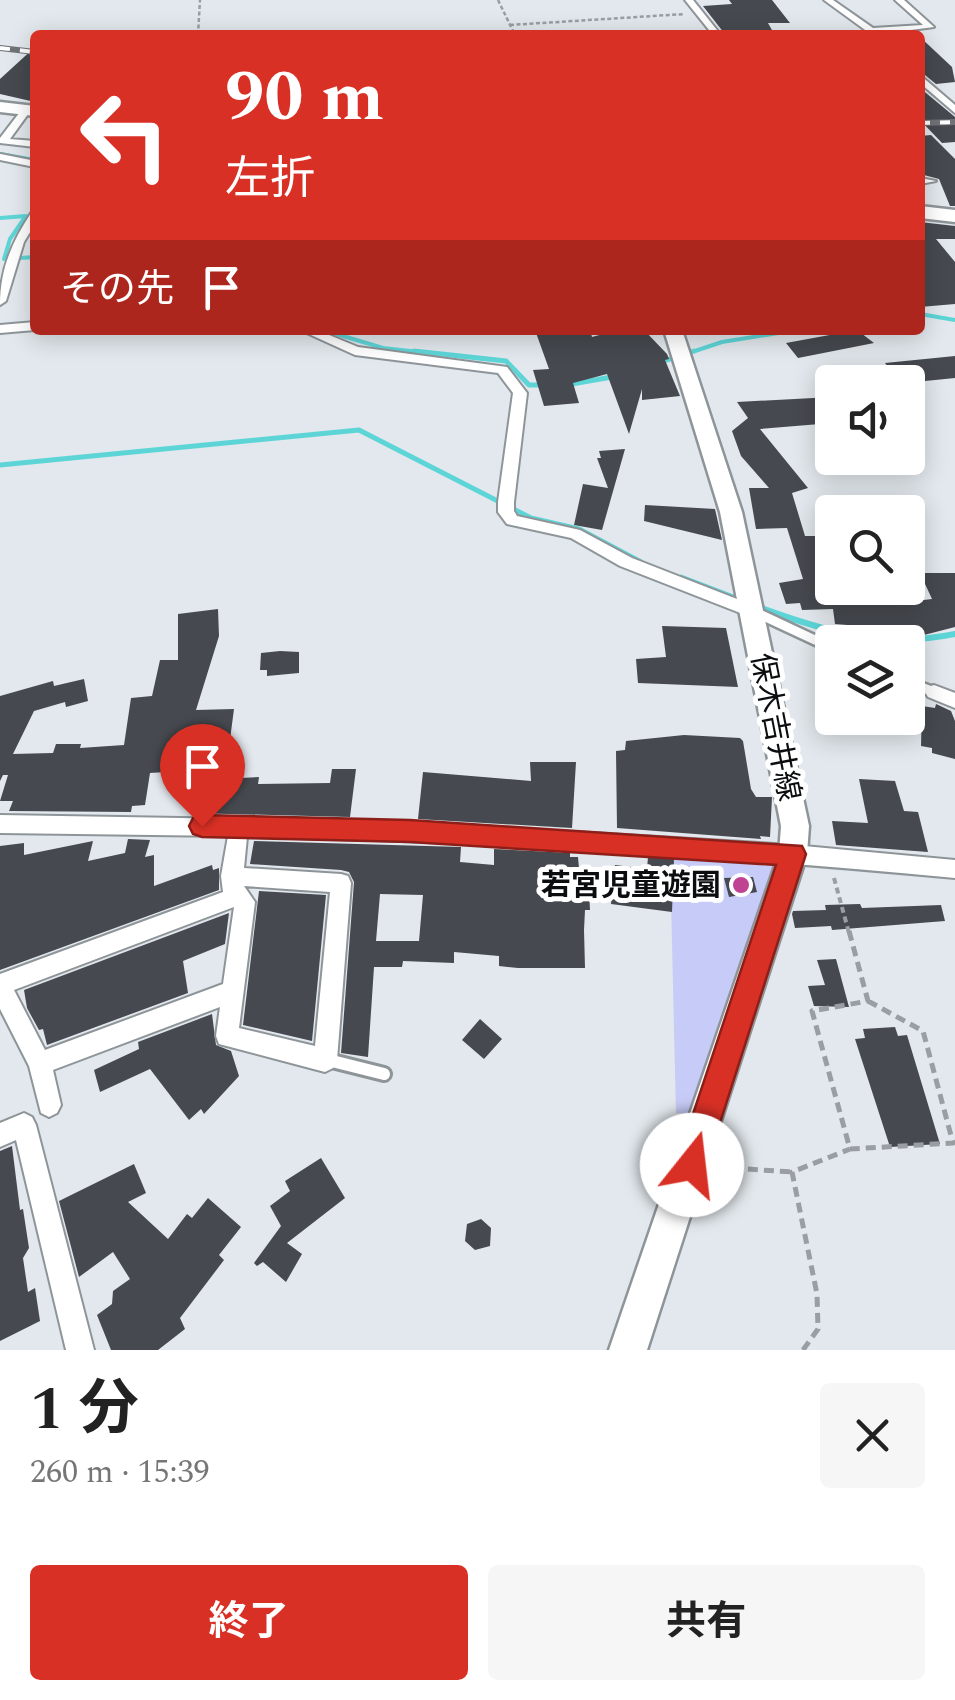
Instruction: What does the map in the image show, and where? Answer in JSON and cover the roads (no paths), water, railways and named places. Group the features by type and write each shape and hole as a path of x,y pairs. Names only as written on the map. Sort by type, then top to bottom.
{"highway":[{"path":"0,107 30,111"},
{"path":"925,213 955,216"}],"main road":[{"name":"保木吉井線","path":"628,1350 792,854 795,826 752,601 730,512 675,335"}],"street":[{"path":"689,0 713,30"},
{"path":"821,0 869,30"},
{"path":"898,0 930,28 908,30"},
{"path":"925,83 955,110"},
{"path":"30,111 4,141 30,144"},
{"path":"0,301 18,242 30,223"},
{"path":"0,329 30,326"},
{"path":"318,335 355,351 502,370 520,393 506,508 522,525 575,534 626,562 752,601"},
{"path":"934,692 955,701"},
{"path":"0,824 410,831 792,854 955,869"},
{"path":"49,1105 40,1063 0,985 235,886 342,883 325,1060 226,1036 245,902 235,886 239,826"},
{"path":"40,1063 233,991"},
{"path":"0,1136 24,1125 80,1350"}],"lane":[{"path":"0,157 30,163"},
{"path":"752,601 815,638"},
{"path":"925,689 934,692"},
{"path":"325,1060 384,1074"}],"waterway":[{"path":"0,154 30,159"},
{"path":"0,218 26,216 10,239 4,259 30,257"},
{"path":"925,315 955,320"},
{"path":"340,335 383,348 437,354"},
{"path":"686,354 722,342 766,335"},
{"path":"414,351 506,361 529,385 543,385"},
{"path":"658,363 694,351"},
{"path":"566,385 612,377"},
{"path":"0,465 359,430 531,518 579,529 641,562"},
{"path":"681,577 744,601"},
{"path":"761,608 756,606 854,635 903,639 955,634"}],"railway":[{"path":"0,48 30,51"},
{"path":"925,123 955,122"}],"place":[{"name":"若宮児童遊園","path":"741,885"}]}
